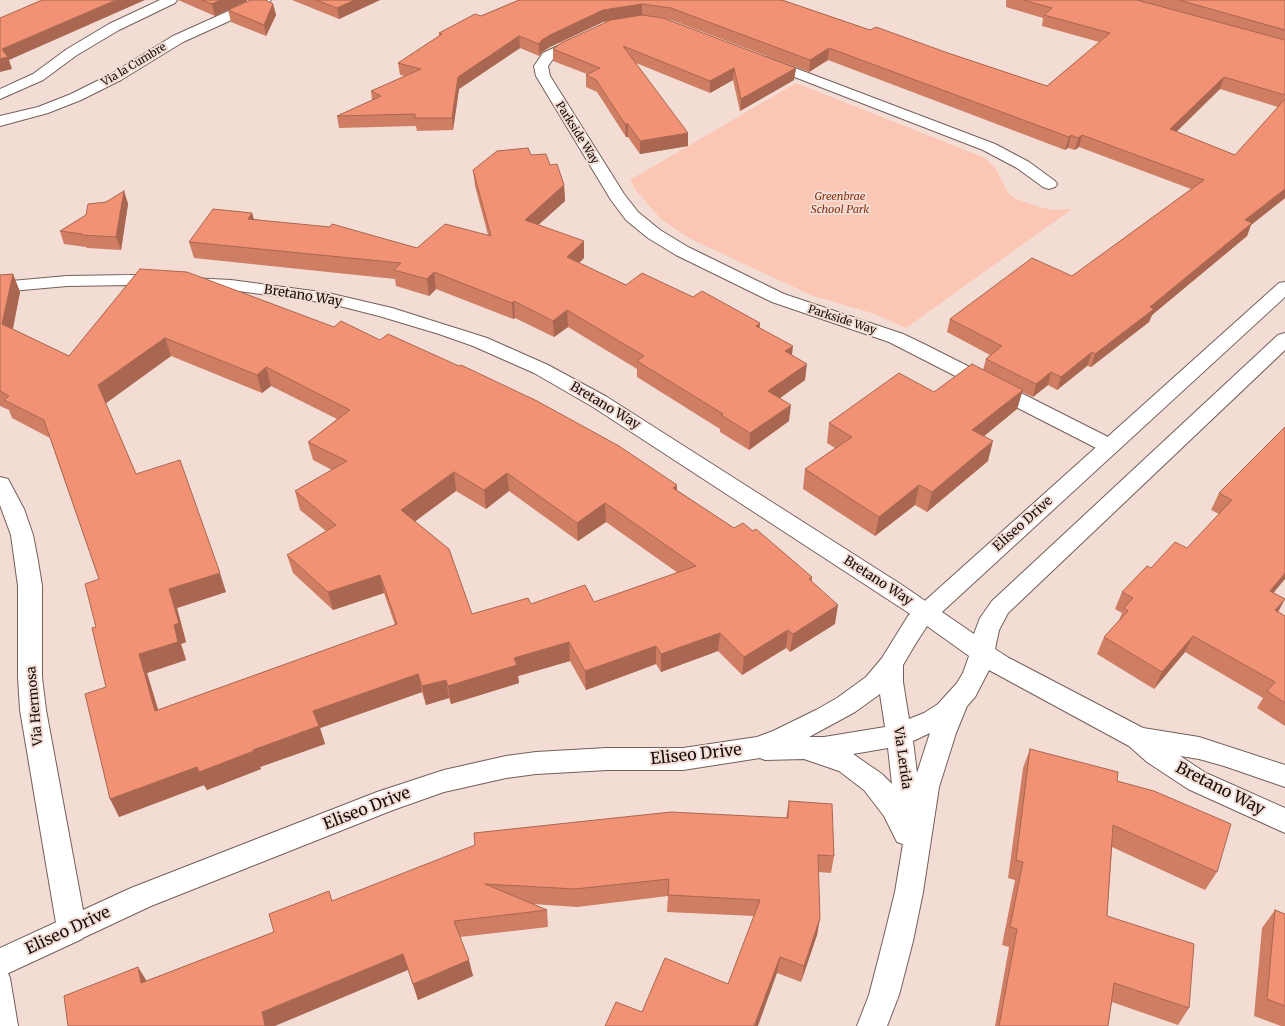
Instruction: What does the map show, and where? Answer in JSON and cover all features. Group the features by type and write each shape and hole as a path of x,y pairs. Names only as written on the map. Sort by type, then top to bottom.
{"street":[{"path":"0,95 38,77 72,52 114,27 170,0"},
{"name":"Via la Cumbre","path":"0,121 43,110 76,97 116,77 178,39 264,0"},
{"name":"Parkside Way","path":"591,34 548,56 544,61 541,71 617,196 632,216 642,225 682,251 778,298 896,338 1109,446"},
{"path":"752,56 989,147 1023,165 1048,184"},
{"name":"Bretano Way","path":"0,287 60,282 130,280 231,285 328,298 385,312 446,330 480,342 542,369 600,402 867,574 926,613 982,653 1019,676 1138,738 1162,759 1197,780 1285,821"},
{"name":"Eliseo Drive","path":"758,748 803,728 846,705 874,684 891,665 916,622 1285,287"},
{"name":"Eliseo Drive","path":"0,963 141,897 387,800 444,781 506,767 536,763 607,759 683,760 758,748 824,748 899,735 933,720 957,701 974,677 979,665 992,618 1000,607 1285,339"},
{"name":"Via Hermosa","path":"0,484 13,509 22,535 27,561 30,586 30,677 33,710 72,929"},
{"name":"Via Lerida","path":"891,665 890,682 892,700 899,735 914,850"},
{"name":"Via Lerida","path":"872,1026 884,995 898,941 909,892 914,850 926,787 943,733 957,701"},
{"name":"Bretano Way","path":"1138,738 1199,748 1285,776"},
{"path":"800,749 832,756 848,763 873,782 894,808 914,850"}],"lane":[{"path":"0,978 7,1026"}],"green space":[{"name":"Greenbrae School Park","path":"796,83 985,158 996,169 1008,193 1016,199 1053,210 1072,209 906,328 872,313 813,296 697,242 661,219 637,192 630,180"}],"building":[{"path":"42,0 116,0 2,49 8,57 0,59 0,18"},
{"path":"202,0 221,0 212,4"},
{"path":"251,0 266,0 273,4 264,25 228,10"},
{"path":"316,0 355,0 337,8"},
{"path":"519,0 782,0 870,30 876,27 1047,86 1110,33 1044,15 1052,8 1023,0 1137,0 1285,40 1285,95 1224,77 1170,129 1235,155 1285,99 1285,189 1245,220 1252,223 1150,307 1154,309 1095,354 1092,352 1061,377 1051,372 1036,384 986,359 1002,346 950,319 1032,258 1072,276 1204,180 1082,135 1078,138 1071,135 1069,137 829,48 810,60 671,8 642,4 603,10 550,35 539,44 519,36 458,77 452,118 415,118 415,114 337,116 381,96 371,91 421,69 398,63 442,34 439,33 475,14 481,16"},
{"path":"1179,0 1285,0 1285,30"},
{"path":"642,15 663,18 796,68 741,99 734,68 710,81 623,46 688,133 640,141 628,124 625,124 596,80 586,75 600,68 553,49 561,43 611,20"},
{"path":"528,148 531,155 546,154 550,165 557,164 564,185 525,220 584,241 567,257 626,285 642,273 693,297 702,291 760,323 756,326 793,346 785,351 807,364 768,391 791,405 750,433 721,415 723,414 637,361 644,356 567,310 553,321 514,301 512,303 434,272 427,279 394,270 401,263 189,242 213,209 252,213 248,219 330,227 332,224 417,248 445,224 491,236 473,170 497,151"},
{"path":"124,191 116,237 82,235 60,231 86,215 88,204 106,202"},
{"path":"140,269 187,272 334,327 341,321 380,340 388,334 459,366 461,365 537,401 619,446 677,485 673,488 734,528 743,523 753,531 756,529 812,577 809,579 838,605 793,634 788,630 744,657 720,633 661,654 656,646 585,671 569,642 514,658 517,665 448,686 446,680 422,686 418,674 313,711 319,726 253,750 254,751 199,772 197,767 110,799 85,694 106,687 92,628 96,627 85,584 99,579 44,420 4,400 9,396 0,391 0,275 13,274 2,324 69,356","holes":["165,338 257,375 266,367 350,410 308,442 347,461 295,491 336,525 287,555 328,592 380,575 397,624 155,711 139,654 178,642 174,625 179,623 169,589 220,573 180,460 136,474 98,385","454,472 484,490 507,473 577,523 605,503 696,566 594,602 585,585 531,604 528,598 472,614 449,549 401,510"]},
{"path":"972,364 1023,390 972,430 993,441 932,492 919,485 879,517 805,469 852,437 829,423 899,373 934,392"},
{"path":"1285,427 1285,573 1270,591 1285,599 1275,610 1285,616 1285,703 1267,691 1275,682 1193,636 1162,672 1104,637 1128,611 1124,608 1133,598 1122,592 1147,566 1151,568 1175,542 1187,548 1232,500 1219,493"},
{"path":"1030,749 1118,772 1117,781 1154,791 1231,824 1217,872 1113,825 1107,916 1194,944 1189,1008 1114,983 1108,1026 999,1026 1017,929 1010,927 1023,862 1016,860"},
{"path":"789,801 832,804 834,856 818,855 820,918 804,966 780,957 754,1026 605,1026 616,1002 642,1012 665,958 728,984 760,900 668,895 669,879 575,889 485,884 547,910 454,921 469,960 413,984 403,954 262,1012 265,1026 68,1026 64,996 138,967 141,983 274,932 269,914 329,891 332,901 475,845 474,833 671,812 788,818"},
{"path":"1275,910 1285,914 1285,1006 1267,999"}]}
